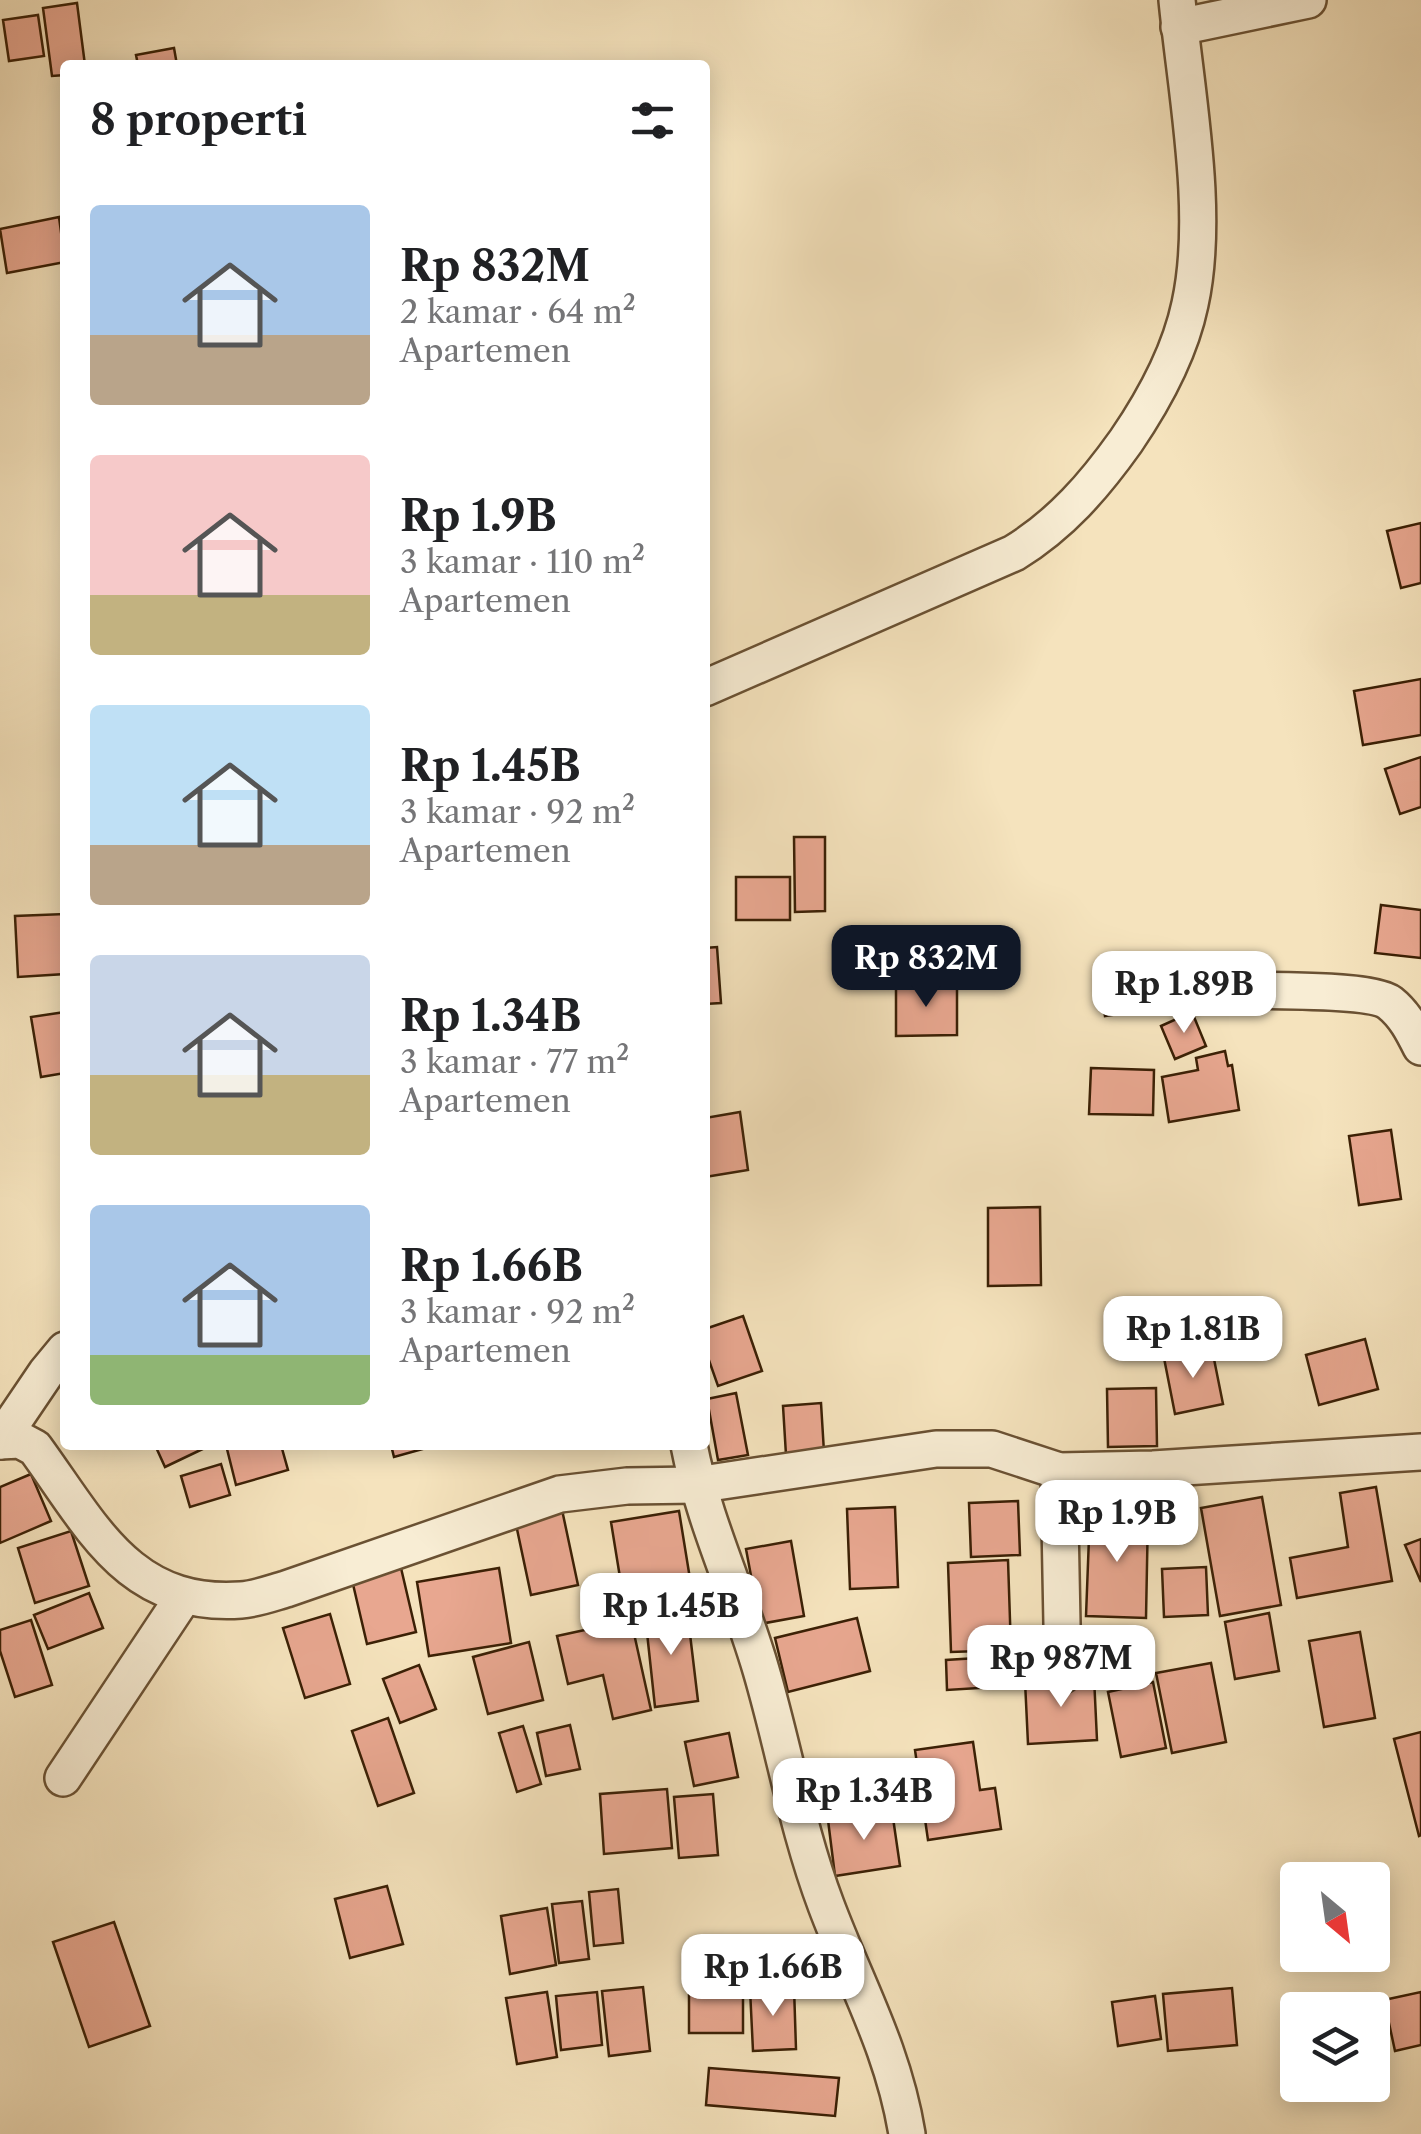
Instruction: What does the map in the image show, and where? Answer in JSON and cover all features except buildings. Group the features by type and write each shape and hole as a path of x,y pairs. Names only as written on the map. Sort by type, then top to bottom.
{"street":[{"path":"710,686 1014,553 1067,515 1142,416 1181,336 1198,257 1198,212 1178,14 1308,0"},
{"path":"1222,990 1335,993 1388,1000 1411,1026 1421,1047"},
{"path":"60,1356 0,1441 20,1440 35,1448 100,1538 126,1567 157,1588 184,1596 241,1600 286,1589 560,1494 627,1486 696,1485 936,1449 992,1449 1059,1471 1421,1452"},
{"path":"690,1450 696,1485 761,1669 809,1856 888,2051 907,2134"},
{"path":"1059,1471 1063,1675"},
{"path":"63,1778 184,1596"}]}
